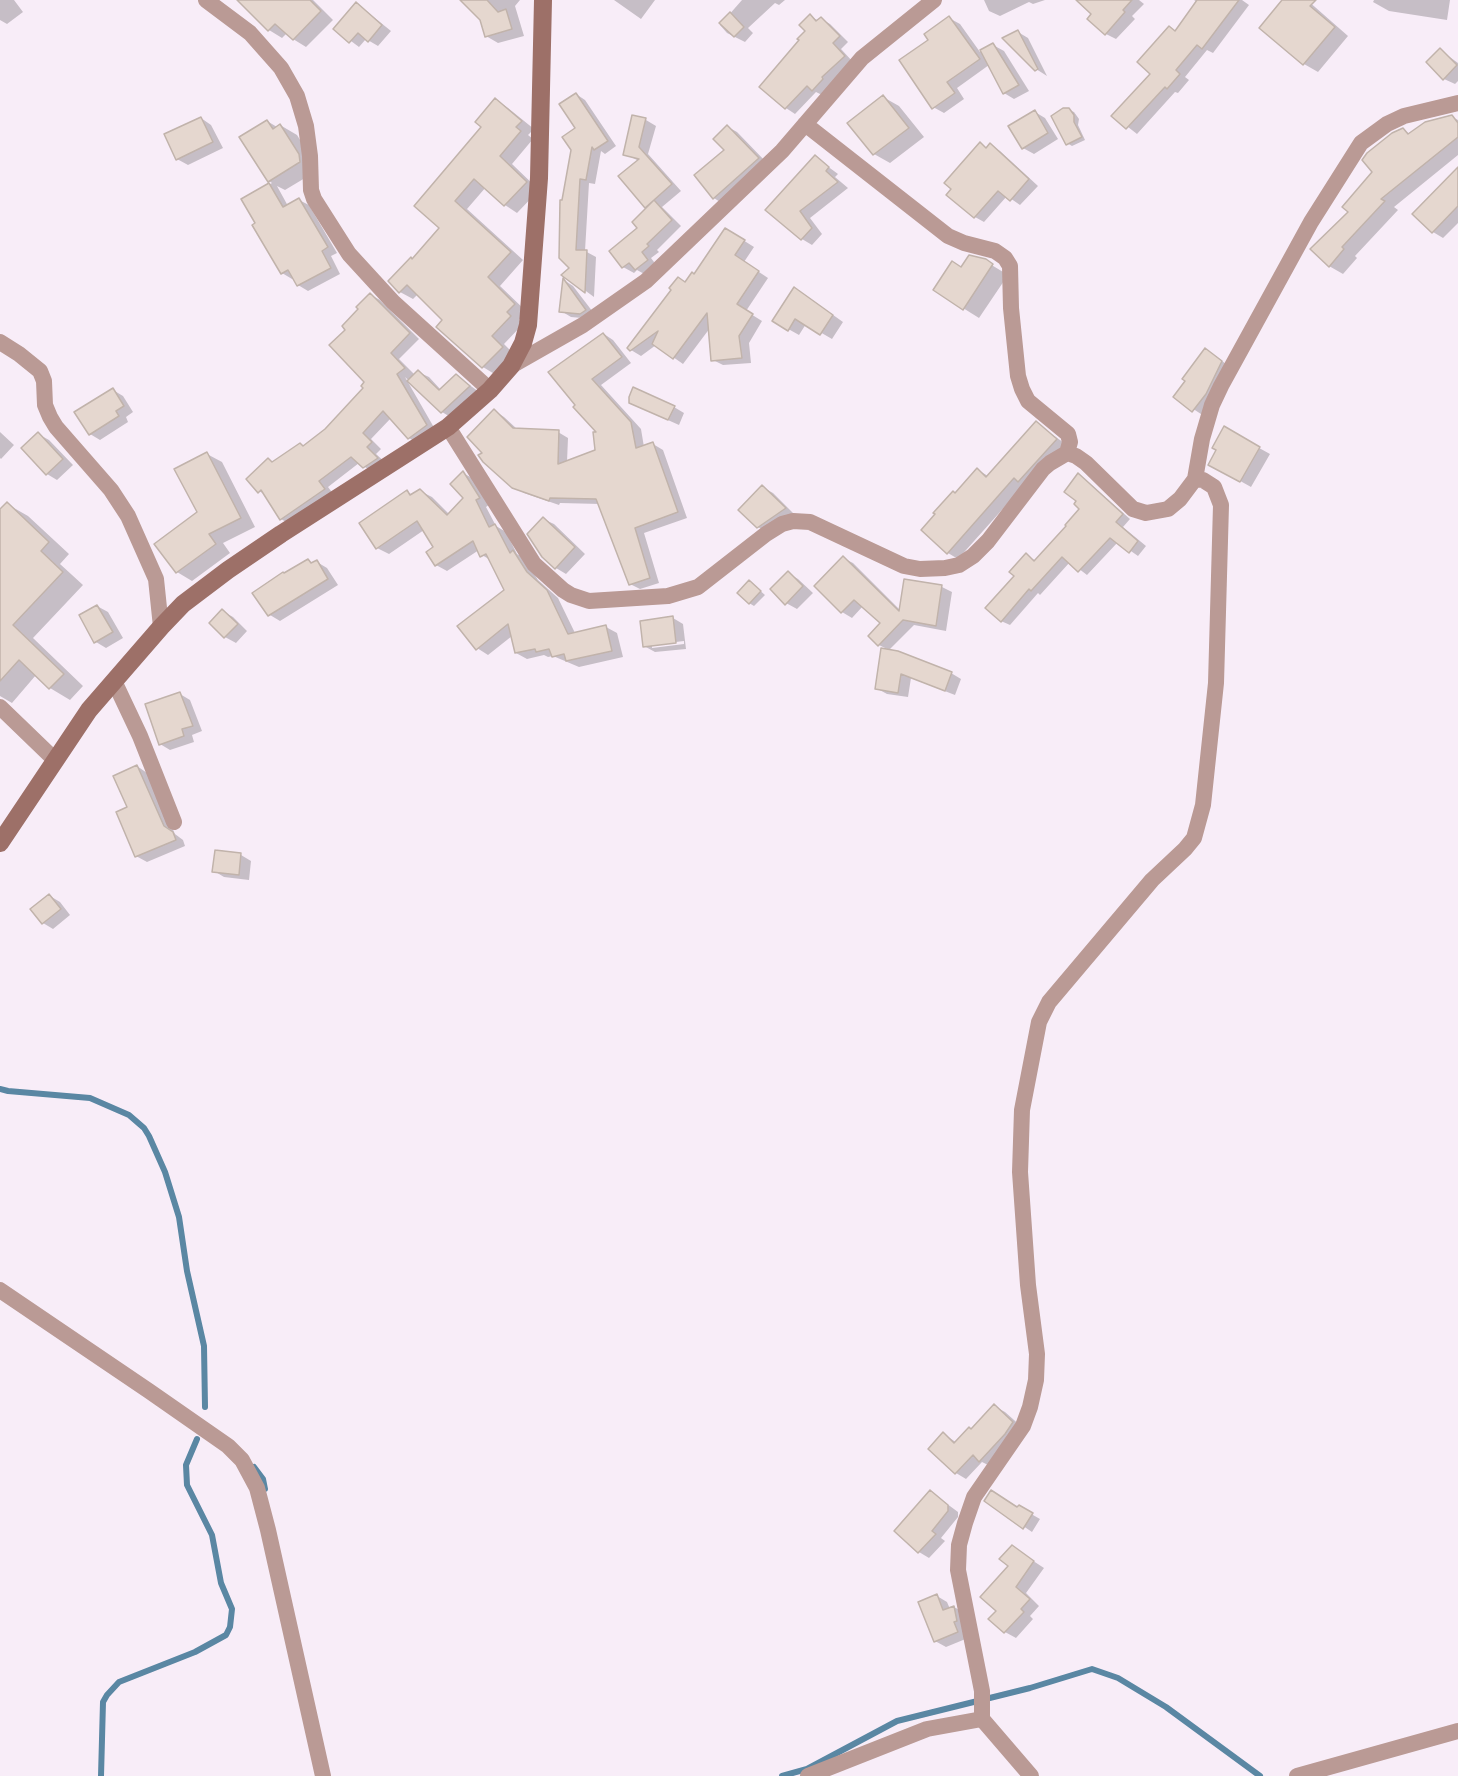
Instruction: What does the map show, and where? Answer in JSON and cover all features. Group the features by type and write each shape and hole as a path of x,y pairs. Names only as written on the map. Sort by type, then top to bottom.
{"main road":[{"path":"0,843 89,710 183,604 228,570 448,427 490,390 511,366 523,343 528,325 539,178 543,0"}],"street":[{"path":"206,0 250,33 280,68 297,96 306,126 311,190 314,199 349,254 393,302 490,390"},
{"path":"511,366 583,325 646,281 782,151 862,58 934,0"},
{"path":"1067,453 1086,464 1133,509 1146,513 1168,509 1180,499 1195,479 1202,439 1216,396 1311,222 1361,143 1387,124 1404,116 1458,103"},
{"path":"448,427 534,564 563,590 589,601 668,596 691,589 782,524 793,520 810,522 904,566 920,569 945,568 959,565 973,556 988,541 1043,469 1067,453 1070,442 1068,434 1028,401 1022,389 1018,376 1011,308 1010,266 1005,258 995,251 964,243 948,236 805,124"},
{"path":"0,342 40,371 44,381 45,405 56,427 111,490 128,516 156,579 161,627"},
{"path":"1031,1776 982,1719 982,1691 958,1570 959,1545 974,1497 1023,1426 1036,1380 1037,1354 1028,1285 1020,1172 1022,1110 1039,1022 1049,1002 1152,880 1194,838 1203,805 1216,683 1221,505 1214,487 1203,480 1195,479"},
{"path":"114,681 140,736 174,822"},
{"path":"0,707 55,760"},
{"path":"0,1290 228,1446 242,1460 257,1488 268,1530 323,1776"},
{"path":"808,1776 927,1729 982,1719"},
{"path":"1296,1776 1458,1731"}],"building":[{"path":"237,0 310,0 321,11 293,40 275,24 268,31"},
{"path":"460,0 487,0 498,12 506,9 512,29 485,37 480,20"},
{"path":"1076,0 1132,0 1105,35 1087,19 1091,14"},
{"path":"1197,0 1239,0 1202,49 1197,45 1176,70 1180,74 1167,89 1165,87 1126,129 1111,116 1150,74 1137,62 1169,26 1175,31"},
{"path":"1282,0 1316,0 1310,6 1335,27 1303,65 1259,28"},
{"path":"356,2 382,25 368,42 358,33 349,43 333,29"},
{"path":"730,12 744,27 734,37 719,23"},
{"path":"810,14 816,21 821,17 840,36 833,43 845,56 822,77 823,79 812,91 807,86 785,109 759,87 799,40 797,39 805,31 799,25"},
{"path":"949,16 980,59 947,82 955,93 932,109 899,60 928,40 924,34"},
{"path":"1018,30 1038,69 1035,71 1002,38"},
{"path":"993,43 1019,85 1003,94 980,50"},
{"path":"1440,48 1457,65 1443,80 1426,62"},
{"path":"576,93 608,141 594,150 592,147 586,180 580,179 576,250 587,250 585,293 561,275 569,268 559,258 560,200 562,200 571,150 562,137 575,128 559,104"},
{"path":"883,95 909,128 873,155 847,123"},
{"path":"495,98 522,121 516,127 521,131 500,156 527,182 504,206 474,179 455,201 511,252 488,277 515,304 507,312 511,316 492,336 503,347 482,368 436,327 442,320 407,285 399,293 388,281 411,257 412,259 439,228 414,206 481,127 475,122"},
{"path":"1063,108 1069,108 1074,115 1074,122 1082,137 1066,145 1051,116"},
{"path":"1035,110 1048,133 1022,149 1008,126"},
{"path":"632,115 646,118 639,147 672,184 645,208 618,176 639,159 623,155"},
{"path":"1452,115 1458,123 1458,137 1381,199 1385,201 1342,247 1344,249 1329,267 1310,249 1348,212 1342,207 1372,172 1362,160 1367,153 1392,133 1403,128 1408,134 1425,122"},
{"path":"201,117 213,142 176,160 164,134"},
{"path":"267,120 273,129 280,124 299,154 300,162 268,182 239,137"},
{"path":"727,125 759,158 713,199 694,175 724,150 713,139"},
{"path":"980,142 986,148 990,143 1029,179 1010,201 998,191 974,218 946,195 951,189 944,183"},
{"path":"815,155 829,167 826,171 838,182 800,211 812,228 801,240 765,210"},
{"path":"1458,167 1458,206 1432,233 1412,214"},
{"path":"269,183 283,207 299,198 328,247 322,251 331,268 297,286 288,270 281,274 252,225 255,223 241,199"},
{"path":"654,200 672,220 647,244 649,246 642,252 648,260 635,270 629,263 622,268 609,251 637,228 632,222"},
{"path":"725,228 745,240 735,255 759,271 737,304 753,314 739,336 742,358 711,361 707,313 673,359 652,344 658,331 630,351 627,348 671,290 669,288 678,277 685,282 692,272 694,274"},
{"path":"969,255 986,259 993,264 963,310 933,290 952,261 961,267"},
{"path":"563,278 586,310 580,314 559,312"},
{"path":"794,287 833,315 820,335 795,319 788,331 772,321"},
{"path":"370,293 410,333 391,353 405,368 397,374 427,425 408,439 383,411 363,433 372,442 367,447 378,458 363,468 351,457 319,481 325,489 280,520 261,490 258,493 246,479 268,458 272,462 300,443 303,446 325,429 363,388 361,386 364,382 329,345 345,330 342,326"},
{"path":"603,333 622,357 592,379 631,422 636,448 653,442 678,512 635,528 650,578 629,585 596,499 550,498 549,501 512,488 483,462 478,455 482,453 467,437 494,409 513,428 559,430 558,464 595,450 593,432 596,432 573,407 575,405 548,372"},
{"path":"1205,348 1222,361 1206,394 1192,412 1173,397 1185,381 1182,379"},
{"path":"418,370 439,390 456,374 470,386 441,413 407,381"},
{"path":"633,387 675,406 668,420 629,403"},
{"path":"113,388 124,406 116,411 119,416 89,435 74,412"},
{"path":"1036,421 1057,439 1018,482 1014,478 947,554 921,530 935,514 933,513 977,468 986,477"},
{"path":"1224,426 1260,447 1240,482 1208,465 1216,450 1212,448"},
{"path":"38,432 63,459 46,475 21,448"},
{"path":"207,452 241,518 209,534 216,544 176,573 154,544 197,512 174,469"},
{"path":"463,471 480,498 476,500 489,527 495,524 510,553 513,550 527,572 547,590 568,634 606,625 612,651 566,661 564,654 552,657 549,649 515,653 508,624 476,650 457,626 504,590 486,554 480,557 473,541 435,566 426,552 433,547 417,521 376,549 359,523 407,490 410,495 420,489 447,515 463,498 450,484"},
{"path":"1078,473 1123,514 1116,522 1138,541 1129,553 1110,538 1078,572 1062,557 1031,591 1029,589 1001,622 985,608 1014,576 1009,572 1026,553 1034,561 1079,509 1074,504 1076,501 1064,492"},
{"path":"762,485 786,508 757,528 738,510"},
{"path":"7,502 49,542 41,551 63,572 13,625 64,674 49,689 19,660 0,681 0,509"},
{"path":"543,517 575,547 555,569 542,557 527,534"},
{"path":"843,556 899,611 904,579 942,585 936,626 903,620 878,646 868,636 880,623 854,600 841,613 814,586"},
{"path":"308,559 311,563 317,560 328,579 268,616 252,593 283,572"},
{"path":"788,571 803,586 785,605 770,589"},
{"path":"749,580 761,591 749,604 737,593"},
{"path":"97,605 113,632 94,643 79,615"},
{"path":"222,609 238,624 224,638 209,623"},
{"path":"673,616 676,643 643,647 640,621"},
{"path":"881,648 898,651 952,672 945,691 901,674 898,693 875,689"},
{"path":"180,692 193,726 182,729 184,736 159,745 145,704"},
{"path":"137,765 164,826 173,832 176,840 135,857 116,812 127,807 113,776"},
{"path":"215,850 241,853 239,875 212,872"},
{"path":"49,894 61,909 42,924 30,909"},
{"path":"994,1404 1013,1422 979,1462 973,1455 955,1474 928,1449 943,1432 954,1443 969,1427 971,1429"},
{"path":"930,1490 948,1505 948,1511 932,1531 936,1534 918,1553 894,1531"},
{"path":"991,1490 1017,1507 1019,1505 1033,1513 1023,1529 984,1501"},
{"path":"1012,1545 1034,1561 1016,1587 1030,1599 1021,1609 1024,1612 1004,1633 988,1619 996,1611 980,1597 1008,1566 999,1559"},
{"path":"937,1594 943,1610 954,1606 957,1621 954,1622 958,1632 934,1642 918,1602"}],"waterway":[{"path":"0,1089 90,1098 129,1115 144,1128 165,1172 179,1217 187,1271 204,1346 205,1407"},
{"path":"101,1776 103,1702 107,1695 119,1682 195,1652 226,1635 230,1627 232,1609 221,1583 212,1535 187,1485 186,1465 197,1439"},
{"path":"254,1467 263,1479 265,1489"},
{"path":"782,1776 807,1769 897,1721 1030,1688 1092,1669 1118,1678 1166,1707 1260,1776"}]}
